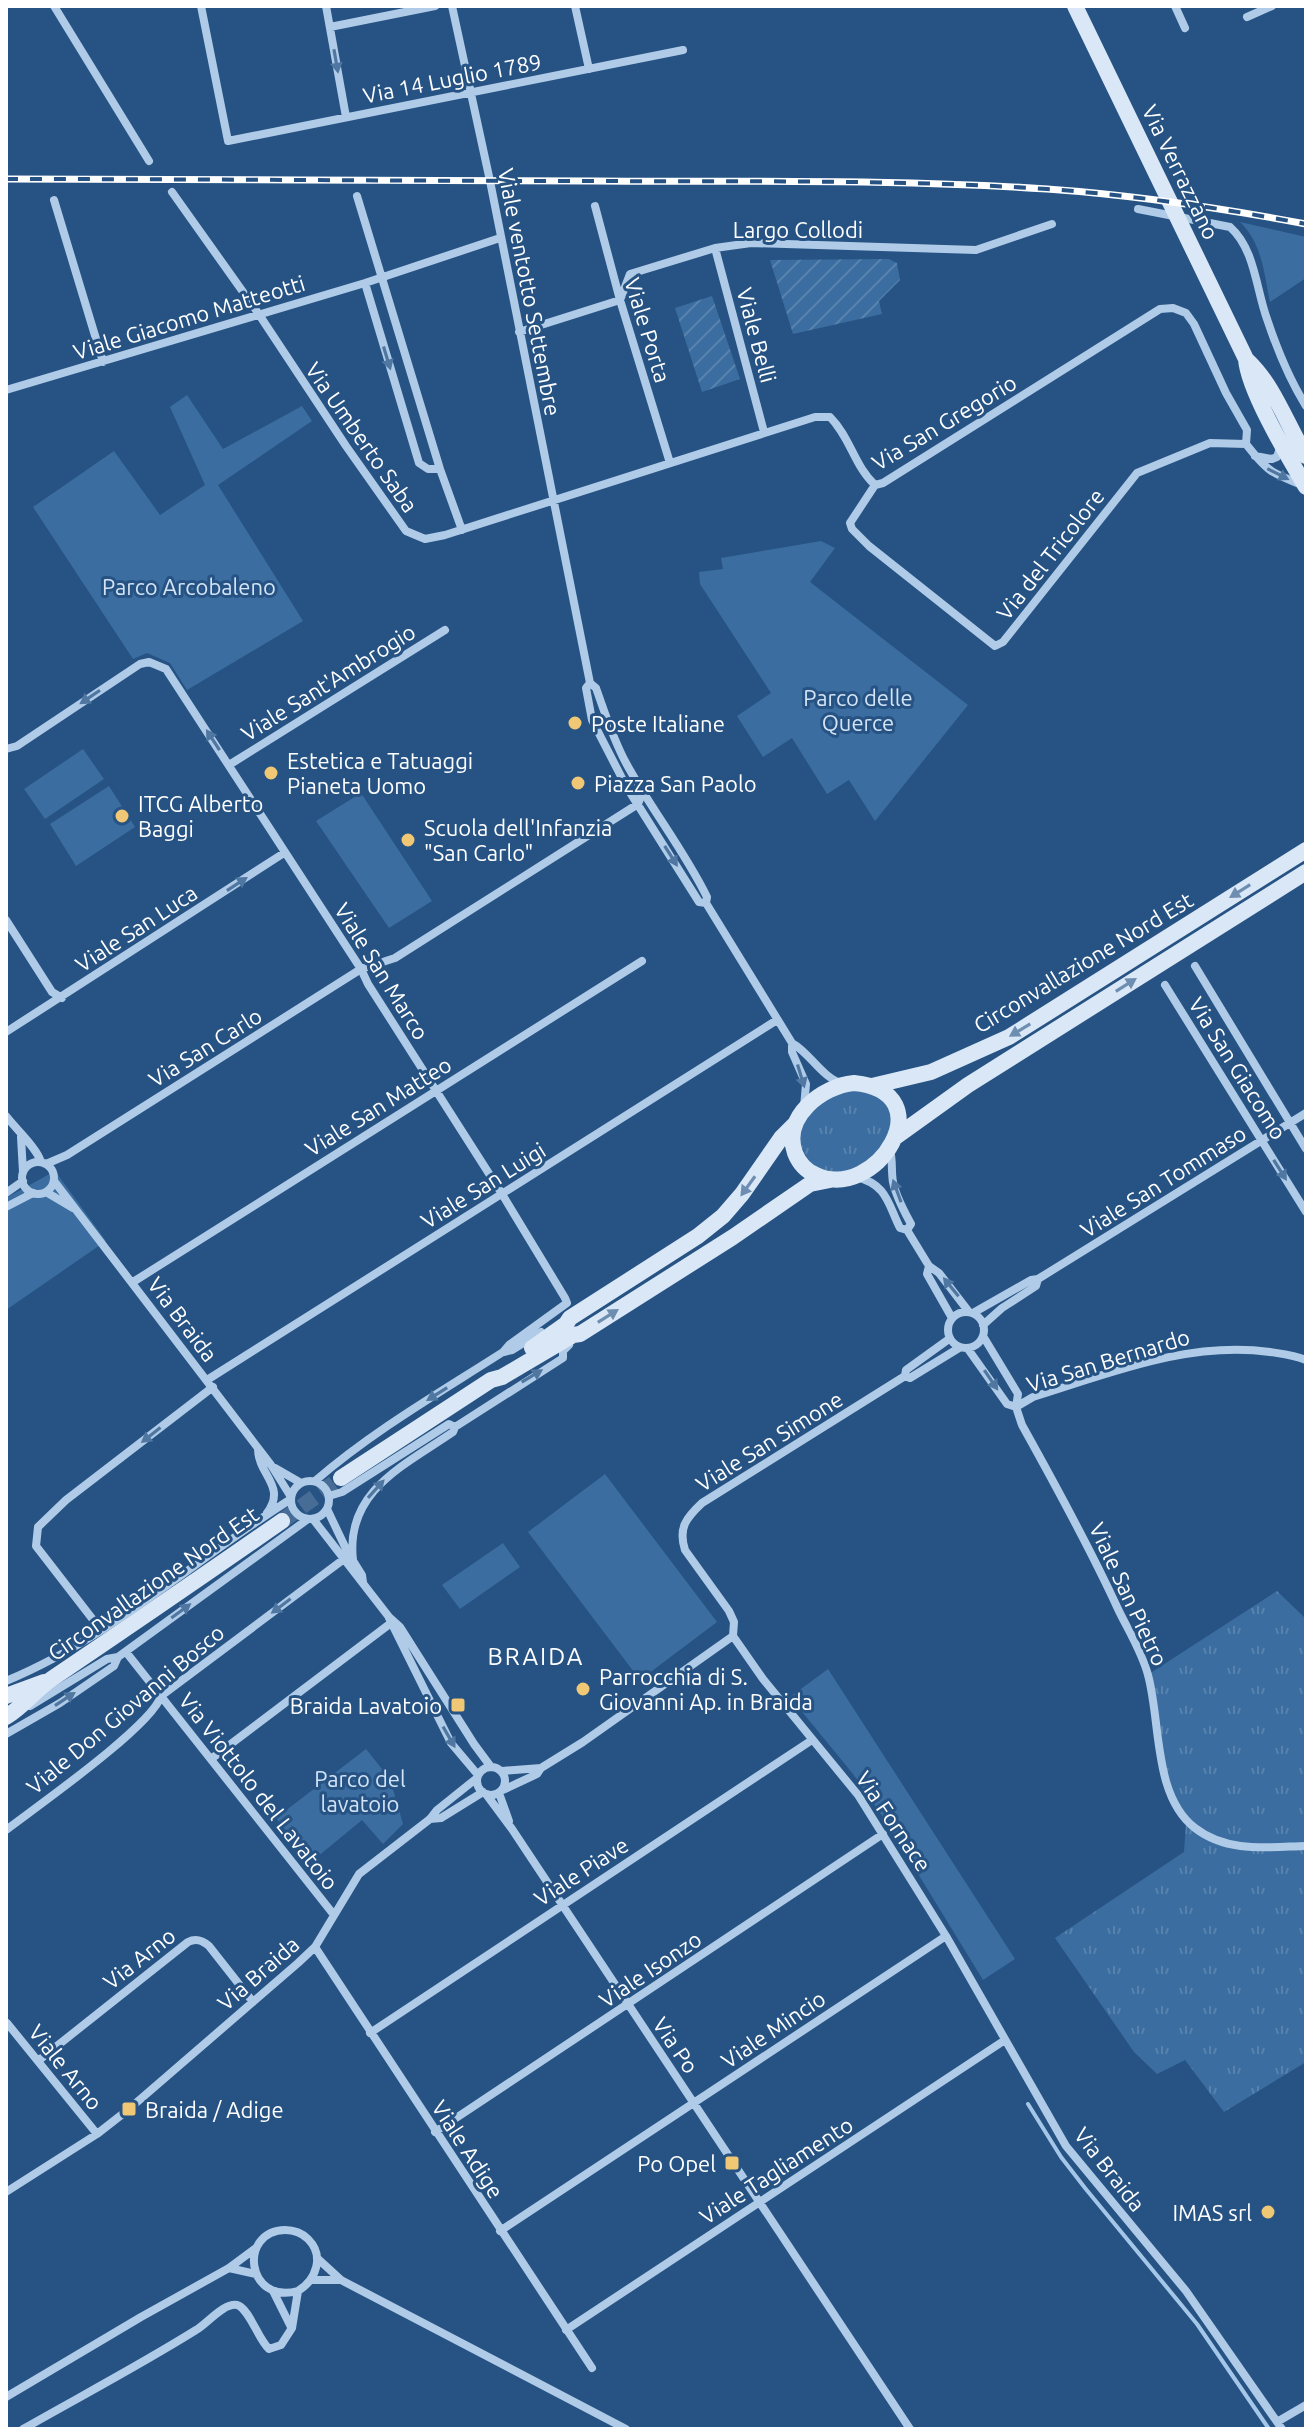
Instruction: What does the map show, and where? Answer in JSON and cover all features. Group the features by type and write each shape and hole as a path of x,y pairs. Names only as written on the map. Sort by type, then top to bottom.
{"main road":[{"name":"Via Verrazzano","path":"1075,6 1246,359 1247,372 1306,486"},
{"name":"Via Verrazzano","path":"1246,359 1271,391 1306,456"},
{"name":"Circonvallazione Nord Est","path":"872,1086 931,1072 1009,1037 1306,850"},
{"name":"Circonvallazione Nord Est","path":"894,1143 968,1085 1306,872"},
{"path":"341,1478 491,1380 499,1371 566,1324 569,1311 698,1236 723,1216 812,1101 844,1084 854,1083 872,1086 887,1095 897,1108 899,1123 894,1143 881,1160 852,1176 810,1184 580,1334 491,1380"},
{"path":"799,1117 792,1135 796,1156 812,1174 830,1180"},
{"name":"Circonvallazione Nord Est","path":"6,1696 123,1633 282,1521"},
{"name":"Circonvallazione Nord Est","path":"11,1714 46,1673"}],"street":[{"path":"54,6 149,161"},
{"name":"Via 14 Luglio 1789","path":"201,6 228,141 683,50"},
{"path":"326,6 346,117"},
{"path":"330,27 435,6"},
{"name":"Viale ventotto Settembre","path":"452,6 590,683"},
{"path":"575,6 589,69"},
{"path":"1175,6 1185,28"},
{"path":"1247,17 1272,6"},
{"name":"Via Umberto Saba","path":"172,192 406,531 425,539 552,500"},
{"path":"357,196 440,469 462,530"},
{"path":"54,200 103,362"},
{"name":"Viale Porta","path":"595,206 670,463"},
{"path":"1138,209 1230,227 1239,235 1248,249 1259,296 1281,357 1306,406"},
{"name":"Largo Collodi","path":"620,300 630,274 715,248 751,243 976,250 1052,224"},
{"name":"Viale Giacomo Matteotti","path":"6,390 365,283 500,238"},
{"name":"Viale Belli","path":"715,248 764,432"},
{"path":"365,283 419,463 428,469 440,469"},
{"path":"519,332 620,300"},
{"name":"Via San Gregorio","path":"552,500 815,417 830,417 840,427 868,479 875,485 883,483 1160,309 1173,308 1186,313 1194,324 1247,430 1246,444"},
{"name":"Via del Tricolore","path":"875,485 850,523 852,529 995,646 1003,642 1137,473 1210,443 1246,444"},
{"path":"1246,444 1262,466 1280,478 1306,486"},
{"path":"1255,456 1277,457 1282,444"},
{"name":"Viale Sant'Ambrogio","path":"229,765 445,630"},
{"name":"Viale San Marco","path":"6,749 17,746 140,664 149,662 166,669 361,969 502,1194 569,1311"},
{"path":"706,903 699,902 638,804 592,720 586,688 590,683 596,688 615,742 697,878 707,897 706,903 777,1020 792,1043 833,1080 844,1084"},
{"path":"638,804 643,791"},
{"path":"638,804 645,805 663,832 671,835"},
{"name":"Via San Carlo","path":"43,1163 67,1155 361,969 395,958 638,804"},
{"name":"Viale San Luca","path":"6,1032 284,853"},
{"path":"6,920 52,992 62,998"},
{"name":"Viale San Matteo","path":"133,1282 642,961"},
{"name":"Via San Giacomo","path":"1195,966 1306,1149"},
{"name":"Via San Giacomo","path":"1165,985 1306,1212"},
{"name":"Viale San Luigi","path":"101,1630 36,1546 38,1527 66,1500 210,1383 777,1020"},
{"path":"792,1043 792,1052 806,1084 799,1117"},
{"name":"Viale San Tommaso","path":"971,1313 1038,1279 1306,1113"},
{"path":"6,1116 21,1137 39,1154 54,1178 46,1192 33,1193 6,1207"},
{"path":"21,1137 23,1177 27,1189 33,1193"},
{"path":"894,1143 892,1176 911,1224 907,1230"},
{"name":"Via San Carlo","path":"54,1178 67,1155"},
{"path":"6,1193 33,1163 43,1163"},
{"path":"852,1176 874,1182 887,1199 900,1228 907,1230 929,1266 939,1273 983,1325 983,1336 977,1345 964,1348 949,1339 947,1328 952,1318 963,1312 971,1313"},
{"name":"Via Braida","path":"54,1178 271,1465 291,1498 295,1513 311,1519 362,1575 363,1582 390,1620 451,1743 478,1777 478,1786 484,1793"},
{"name":"Via Braida","path":"46,1192 79,1212"},
{"path":"929,1266 927,1274 952,1318"},
{"name":"Viale San Tommaso","path":"983,1325 1002,1308 1036,1286 1038,1279"},
{"path":"503,1352 512,1350 561,1320 569,1311"},
{"path":"46,1673 101,1630 291,1498 294,1488 301,1483 315,1481 341,1459 503,1352 509,1345 569,1311"},
{"path":"348,1559 354,1524 380,1482 453,1432 455,1427 563,1358 563,1351 580,1334"},
{"name":"Viale San Pietro","path":"983,1336 1018,1394 1016,1407 1022,1425 1087,1542 1147,1670 1155,1703 1165,1784 1174,1804 1193,1827 1214,1840 1238,1848 1306,1846"},
{"name":"Viale San Simone","path":"733,1636 734,1622 729,1611 685,1550 681,1539 682,1526 689,1516 702,1503 905,1376 906,1370 949,1339"},
{"name":"Viale San Simone","path":"905,1376 910,1378 964,1348"},
{"name":"Viale San Pietro","path":"964,1348 987,1372 1007,1404 1016,1407"},
{"name":"Via San Bernardo","path":"1016,1407 1033,1397 1184,1353 1240,1348 1294,1355 1306,1360"},
{"path":"329,1496 342,1492 449,1424 455,1427"},
{"name":"Via Braida","path":"258,1448 258,1460 274,1494 265,1515"},
{"name":"Via Braida","path":"271,1465 301,1483"},
{"path":"311,1519 322,1515 327,1509 329,1496 325,1488 315,1481"},
{"name":"Via Braida","path":"327,1509 348,1559"},
{"name":"Circonvallazione Nord Est","path":"11,1714 19,1713 107,1659 122,1654 311,1519"},
{"name":"Viale Don Giovanni Bosco","path":"6,1830 125,1738 158,1705 161,1696 348,1559"},
{"path":"211,1759 390,1620"},
{"name":"Via Braida","path":"6,2192 97,2134 253,2002 315,1947 359,1874 430,1819 483,1769 491,1767 400,1627 390,1620"},
{"path":"501,1792 537,1774 541,1768 733,1636"},
{"name":"Via Fornace","path":"733,1636 763,1679 858,1795 946,1936 1005,2040"},
{"name":"Circonvallazione Nord Est","path":"6,1734 82,1689 114,1666 122,1654"},
{"name":"Via Viottolo del Lavatoio","path":"122,1654 161,1696 334,1915"},
{"name":"Circonvallazione Nord Est","path":"6,1681 46,1673"},
{"name":"Viale Piave","path":"370,2033 812,1740"},
{"path":"491,1767 502,1771 541,1768"},
{"path":"501,1792 506,1782 502,1771"},
{"name":"Via Braida","path":"430,1819 441,1818 484,1793 501,1792"},
{"name":"Via Po","path":"501,1792 512,1829"},
{"name":"Via Po","path":"484,1793 512,1829 910,2429"},
{"name":"Viale Isonzo","path":"435,2132 629,2006 883,1834"},
{"name":"Viale Mincio","path":"500,2231 946,1936"},
{"name":"Via Arno","path":"38,2061 195,1939 209,1946 253,2002"},
{"name":"Viale Adige","path":"315,1947 592,2368"},
{"name":"Viale Arno","path":"7,2023 97,2134"},
{"name":"Via Braida","path":"1005,2040 1066,2146 1186,2291 1280,2425"},
{"name":"Viale Tagliamento","path":"566,2330 1005,2040"},
{"path":"6,2397 229,2268 271,2233 291,2230 309,2239 317,2258 341,2280 626,2429"},
{"path":"257,2247 254,2256 256,2274 273,2291 281,2293 298,2291 311,2280 317,2258"},
{"path":"229,2268 256,2274"},
{"path":"311,2280 341,2280"},
{"path":"273,2291 292,2328"},
{"path":"23,2429 198,2329 230,2306 238,2305 245,2310 269,2349 281,2345 292,2328 298,2291"},
{"path":"1280,2425 1306,2405"}],"green space":[{"path":"1240,222 1306,237 1306,278 1270,302 1258,249"},
{"path":"889,259 897,263 900,280 879,301 882,314 793,334 770,260"},
{"path":"712,296 740,379 702,392 675,308"},
{"name":"Parco Arcobaleno","path":"187,395 223,449 302,406 312,421 218,485 303,621 187,690 170,663 147,653 133,659 33,507 114,451 160,515 205,485 170,407"},
{"name":"Parco delle Querce","path":"821,541 835,548 810,582 968,705 875,821 849,780 827,794 792,738 763,757 737,716 771,693 700,584 699,572 723,569 721,558"},
{"path":"83,749 104,779 45,819 24,789"},
{"path":"109,786 135,827 76,866 50,824"},
{"path":"361,793 432,901 389,928 316,821"},
{"path":"854,1089 878,1096 889,1108 892,1122 888,1136 865,1162 849,1169 833,1172 817,1167 802,1147 803,1125 824,1101"},
{"path":"55,1171 106,1241 6,1310 6,1198"},
{"path":"605,1474 717,1622 640,1680 528,1532"},
{"path":"503,1543 520,1567 460,1609 442,1585"},
{"path":"1277,1591 1306,1619 1306,2062 1224,2112 1185,2060 1157,2074 1134,2052 1055,1938 1184,1852 1186,1824 1165,1768 1149,1674"},
{"path":"828,1669 1015,1959 983,1980 887,1823 853,1774 790,1697"},
{"name":"Parco del lavatoio","path":"366,1749 390,1779 403,1824 383,1844 362,1820 311,1862 276,1818"}],"waterway":[{"path":"1028,2104 1061,2157 1197,2324 1269,2429"}],"tunnel":[{"path":"282,1521 341,1478"}],"railway":[{"path":"6,179 934,184 1112,195 1209,207 1306,224"}],"place":[{"name":"Poste Italiane","path":"575,723"},
{"name":"Estetica e Tatuaggi Pianeta Uomo","path":"271,773"},
{"name":"Piazza San Paolo","path":"578,783"},
{"name":"ITCG Alberto Baggi","path":"122,816"},
{"name":"Scuola dell'Infanzia \"San Carlo\"","path":"408,840"},
{"name":"Parrocchia di S. Giovanni Ap. in Braida","path":"583,1689"},
{"name":"Braida Lavatoio","path":"458,1705"},
{"name":"Braida / Adige","path":"129,2109"},
{"name":"Po Opel","path":"732,2163"},
{"name":"IMAS srl","path":"1268,2212"}],"district":[{"name":"BRAIDA","path":"536,1656"}]}
